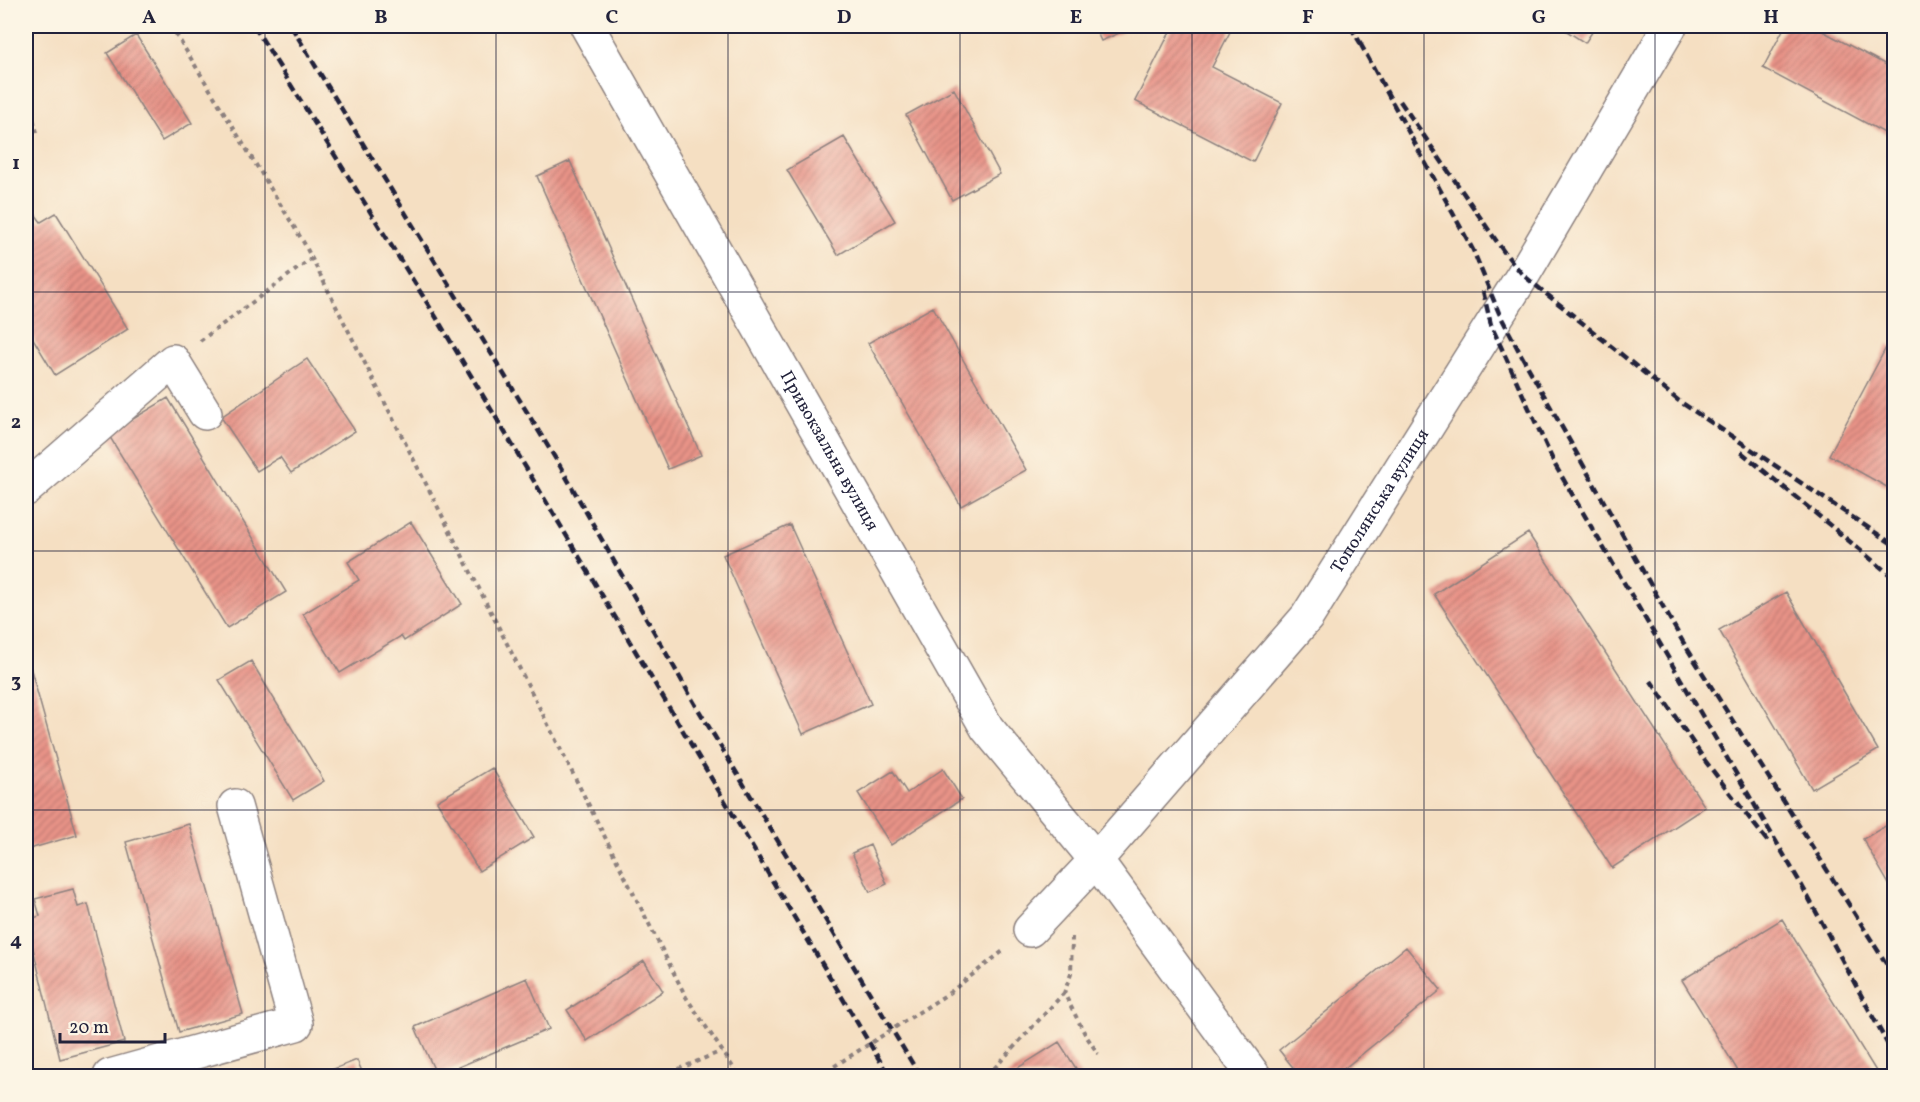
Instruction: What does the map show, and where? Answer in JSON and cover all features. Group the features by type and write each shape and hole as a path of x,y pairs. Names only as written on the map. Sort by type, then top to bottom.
{"street":[{"name":"Привокзальна вулиця","path":"587,26 987,729 1096,860 1254,1077"},
{"name":"Тополянська вулиця","path":"1030,930 1096,860 1307,616 1523,274 1670,26"},
{"path":"26,489 173,361 205,413"},
{"path":"110,1077 296,1024 235,806"}],"path":[{"path":"26,39 30,26"},
{"path":"171,26 312,258 686,997 739,1077"},
{"path":"26,94 38,136"},
{"path":"173,361 312,258"},
{"path":"819,1077 949,993 1030,930"},
{"path":"988,1075 1064,993 1071,974 1072,935"},
{"path":"1064,993 1084,1034 1098,1054"},
{"path":"662,1077 722,1051"}],"building":[{"path":"1094,26 1135,26 1101,41"},
{"path":"1173,26 1233,26 1212,67 1282,103 1253,162 1135,101"},
{"path":"1559,26 1596,26 1585,43"},
{"path":"1785,26 1813,26 1894,69 1894,138 1763,68"},
{"path":"136,35 192,123 162,141 107,53"},
{"path":"954,89 1000,174 952,200 906,115"},
{"path":"844,137 895,221 838,255 787,170"},
{"path":"570,161 701,455 668,469 537,176"},
{"path":"56,213 128,329 55,375 26,327 26,220 35,214 41,222"},
{"path":"933,307 1026,470 961,506 868,343"},
{"path":"1888,344 1894,348 1894,491 1829,455"},
{"path":"307,359 355,431 291,473 280,457 257,471 221,417"},
{"path":"168,398 286,592 227,628 108,434"},
{"path":"411,522 462,604 404,641 401,636 340,673 303,614 359,580 348,562"},
{"path":"790,525 871,704 803,734 723,555"},
{"path":"1528,533 1705,807 1612,868 1434,594"},
{"path":"1786,592 1878,750 1812,789 1719,630"},
{"path":"26,652 77,835 26,850"},
{"path":"251,661 324,781 293,800 219,680"},
{"path":"492,768 534,837 479,871 437,801"},
{"path":"943,769 962,799 891,845 858,793 893,771 907,793"},
{"path":"1894,821 1894,893 1863,839"},
{"path":"189,824 243,1014 179,1032 126,842"},
{"path":"870,845 887,884 870,892 852,853"},
{"path":"73,889 78,907 88,904 124,1042 60,1059 26,920 40,916 35,899"},
{"path":"1782,919 1879,1076 1741,1076 1682,980"},
{"path":"1406,947 1441,990 1335,1076 1300,1076 1279,1050"},
{"path":"644,961 663,991 587,1041 567,1010"},
{"path":"527,978 549,1029 437,1076 415,1027"},
{"path":"1059,1042 1081,1076 1005,1076"},
{"path":"357,1060 364,1076 316,1076"}],"railway":[{"path":"254,26 436,317 889,1076"},
{"path":"291,26 560,466 695,704 920,1076"},
{"path":"1350,26 1364,49"},
{"path":"1360,43 1473,250 1499,313 1519,351 1683,642 1894,976"},
{"path":"1400,101 1504,252 1523,275 1679,401 1894,545"},
{"path":"1483,291 1491,325 1555,465 1801,884 1894,1056"},
{"path":"1741,452 1894,578"},
{"path":"1651,681 1706,762 1768,842"}]}
